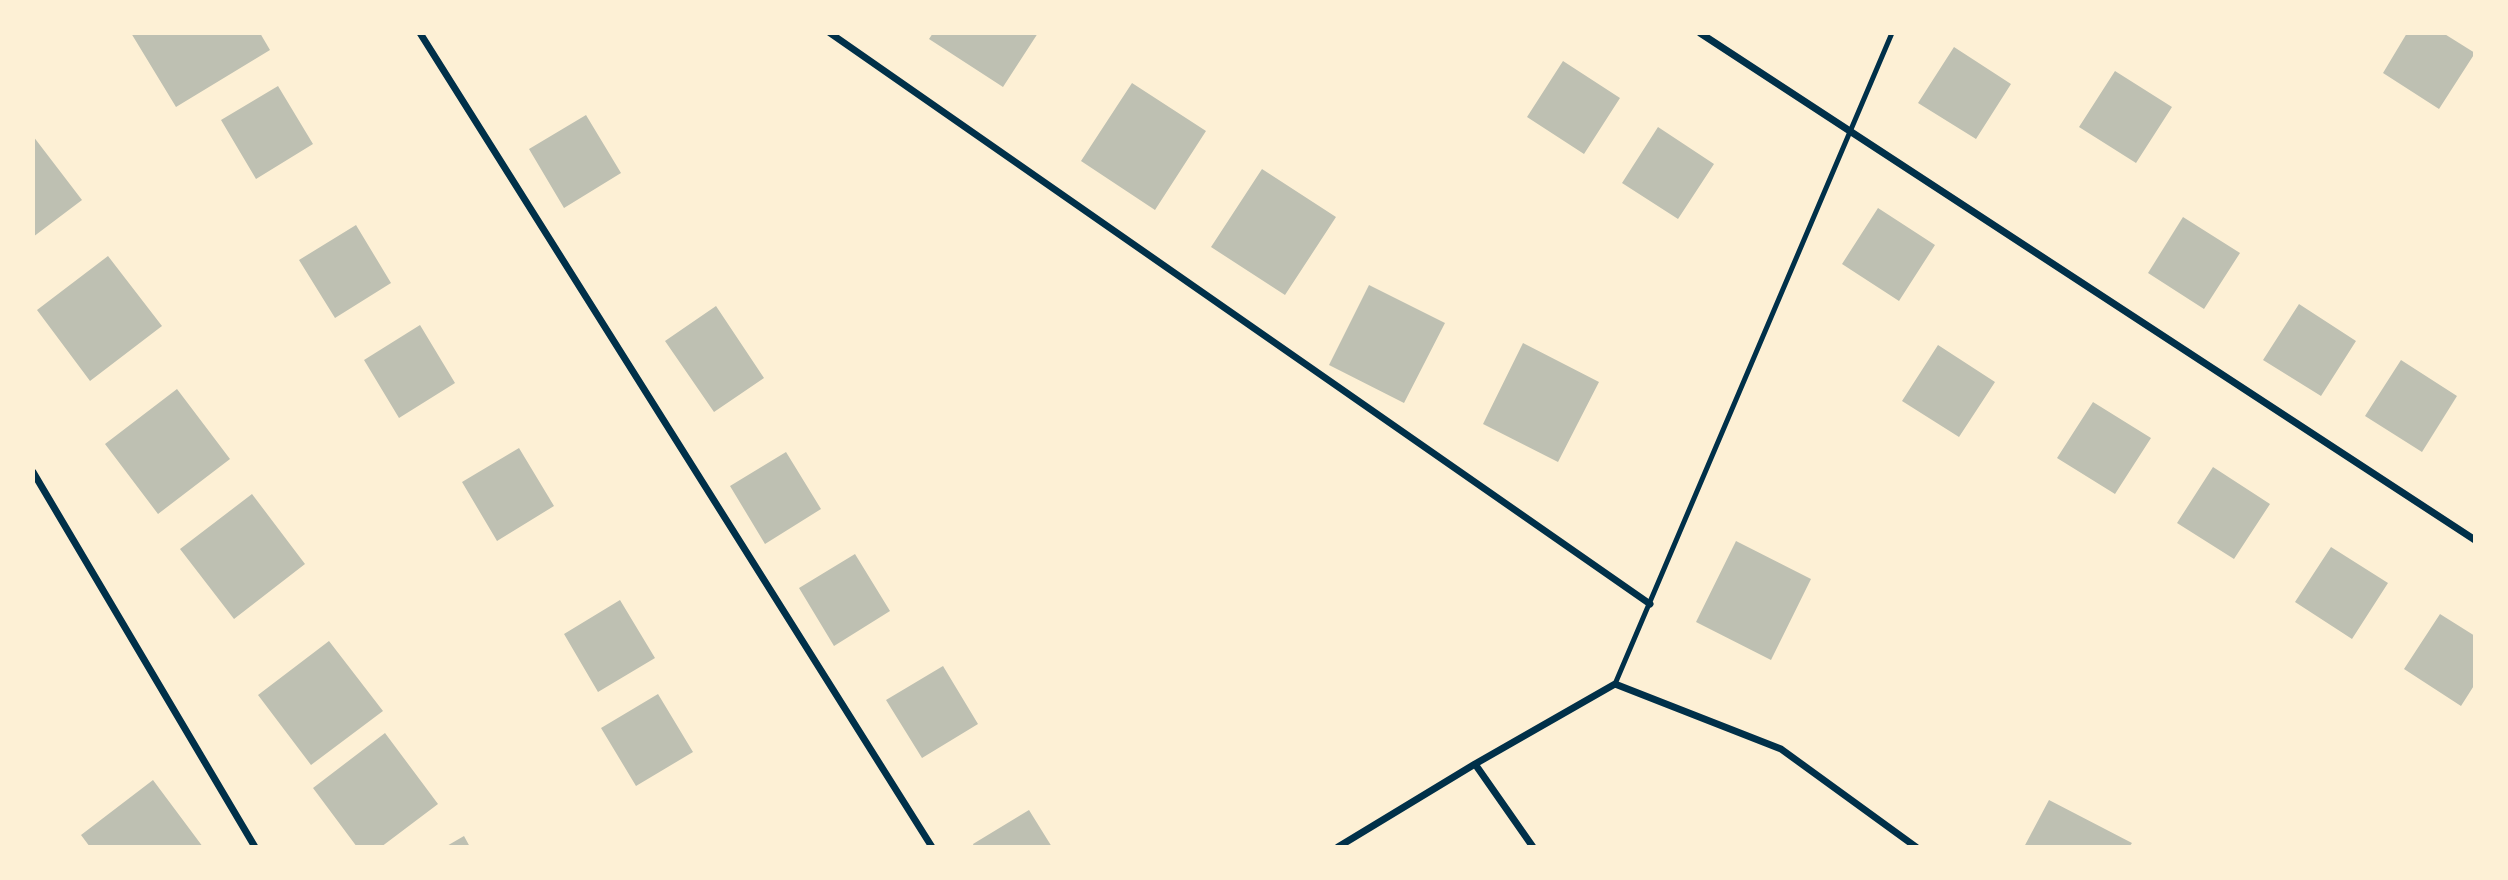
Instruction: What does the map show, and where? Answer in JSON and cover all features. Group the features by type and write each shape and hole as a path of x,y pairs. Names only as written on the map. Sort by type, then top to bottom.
{"street":[{"path":"420,33 932,847"},
{"path":"830,33 1650,604"},
{"path":"1700,33 2475,540"},
{"path":"33,472 255,847"},
{"path":"1338,847 1615,684 1781,749 1916,847"},
{"path":"1475,764 1533,847"}],"lane":[{"path":"1615,684 1852,134 1892,33"}],"building":[{"path":"131,33 260,33 270,50 176,107"},
{"path":"933,33 1038,33 1003,87 929,39"},
{"path":"2407,33 2443,33 2475,53 2439,109 2383,73"},
{"path":"1954,47 2011,84 1976,139 1918,103"},
{"path":"1563,61 1620,98 1584,154 1527,117"},
{"path":"2115,71 2172,107 2136,163 2079,127"},
{"path":"1132,83 1206,131 1155,210 1081,161"},
{"path":"278,86 313,144 256,179 221,120"},
{"path":"586,115 621,173 564,208 529,149"},
{"path":"1658,127 1714,164 1678,219 1622,183"},
{"path":"33,136 82,200 33,237"},
{"path":"1262,169 1336,217 1285,295 1211,247"},
{"path":"1878,208 1935,245 1899,301 1842,264"},
{"path":"2183,217 2240,253 2204,309 2148,273"},
{"path":"356,225 391,283 335,318 299,260"},
{"path":"108,256 162,326 90,381 37,310"},
{"path":"1369,285 1445,323 1404,403 1329,365"},
{"path":"2299,304 2356,341 2321,396 2263,360"},
{"path":"716,306 764,378 714,412 665,341"},
{"path":"420,325 455,383 399,418 364,360"},
{"path":"1523,343 1599,382 1558,462 1483,424"},
{"path":"1938,345 1995,382 1959,437 1902,401"},
{"path":"2401,360 2457,396 2422,452 2365,416"},
{"path":"177,389 230,459 158,514 105,444"},
{"path":"2093,402 2151,438 2115,494 2057,458"},
{"path":"519,448 554,506 497,541 462,482"},
{"path":"786,452 821,509 765,544 730,486"},
{"path":"2213,467 2270,504 2234,559 2177,523"},
{"path":"252,494 305,564 234,619 180,549"},
{"path":"1736,541 1811,579 1771,660 1696,622"},
{"path":"2331,547 2388,583 2352,639 2295,602"},
{"path":"855,554 890,611 834,646 799,588"},
{"path":"620,600 655,658 598,692 564,634"},
{"path":"2440,614 2475,636 2475,684 2461,706 2404,669"},
{"path":"329,641 383,711 311,765 258,695"},
{"path":"943,666 978,724 922,758 886,700"},
{"path":"658,694 693,752 636,786 601,728"},
{"path":"385,733 438,804 381,847 357,847 313,788"},
{"path":"153,780 203,847 90,847 81,835"},
{"path":"2049,800 2132,843 2129,847 2024,847"},
{"path":"1029,810 1052,847 974,847 973,844"},
{"path":"464,836 470,847 445,847"}]}
